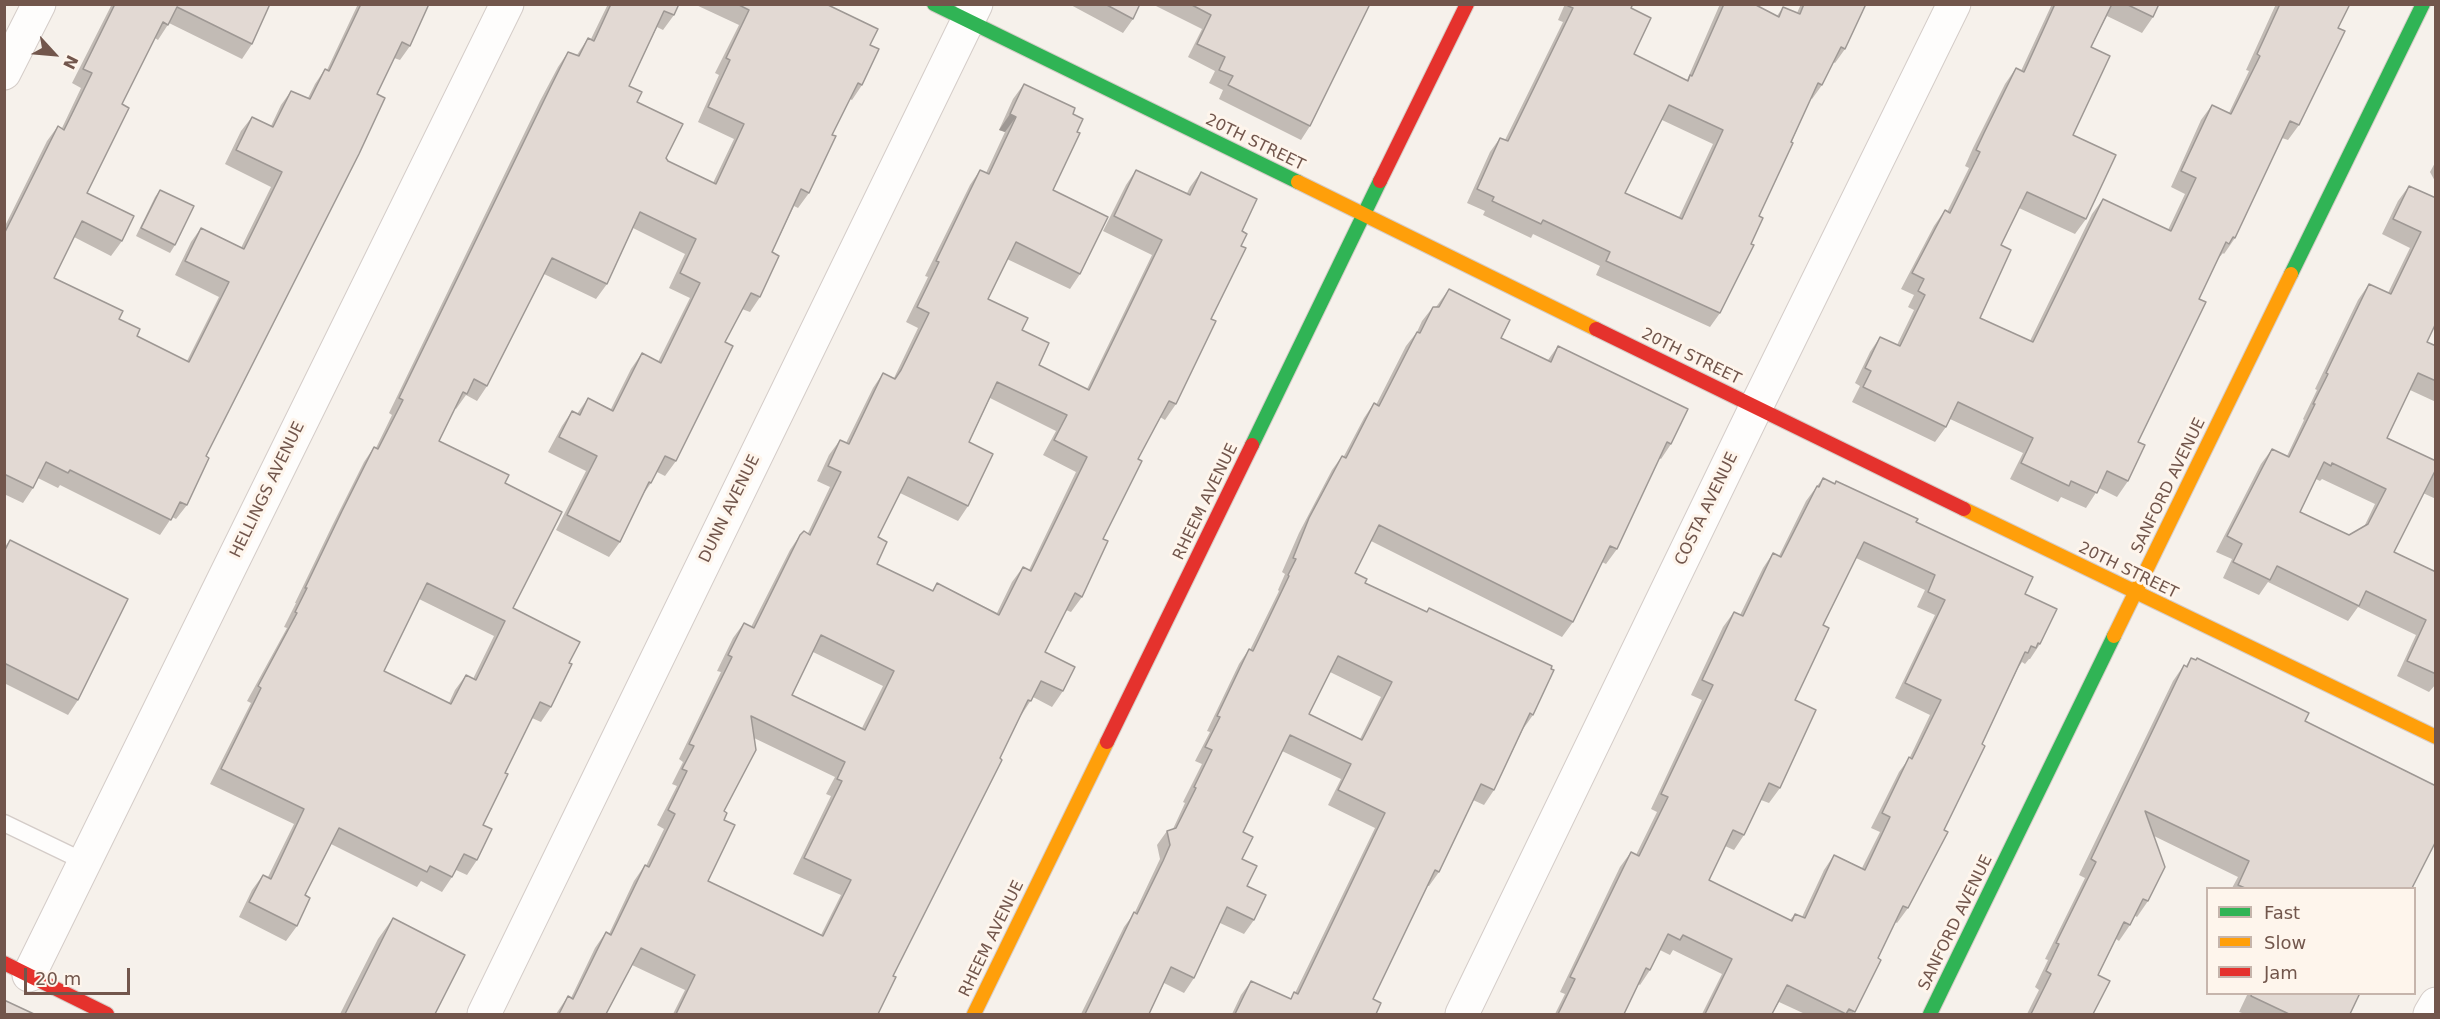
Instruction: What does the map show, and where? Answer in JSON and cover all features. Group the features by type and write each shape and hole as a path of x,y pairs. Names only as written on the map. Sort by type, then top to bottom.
{"street":[{"path":"4,73 39,4"},
{"name":"HELLINGS AVENUE","path":"17,969 85,862 507,4"},
{"name":"20TH STREET","path":"934,4 972,13 1364,215 2135,593 2436,737"},
{"name":"RHEEM AVENUE","path":"974,1014 1467,4"},
{"name":"COSTA AVENUE","path":"1462,1014 1756,406 1954,4"},
{"name":"SANFORD AVENUE","path":"1930,1014 2423,4"},
{"name":"DUNN AVENUE","path":"484,1014 972,13"},
{"path":"17,969 107,1014"},
{"path":"2430,1014 2436,1004"}],"lane":[{"path":"4,823 85,862"}],"building":[{"path":"115,4 270,4 252,44 177,7 168,25 163,22 122,104 129,108 87,193 134,216 122,241 82,221 54,278 123,311 119,319 140,329 137,336 189,362 229,282 185,261 201,228 244,249 282,172 236,150 252,117 273,127 291,91 310,99 325,69 329,71 361,4 429,4 410,46 402,42 377,94 385,98 359,154 206,456 209,458 187,505 180,502 171,520 70,470 68,473 46,462 33,488 4,474 4,234 58,126 64,130 92,73 83,69"},
{"path":"611,4 679,4 674,15 664,11 629,86 642,92 637,102 683,124 666,158 668,161 716,184 744,124 708,107 730,60 726,58 749,10 737,4 826,4 878,29 870,45 879,49 862,85 858,83 832,135 836,136 809,193 801,189 772,252 779,256 760,297 751,293 725,342 733,346 676,461 665,456 651,483 649,482 620,542 567,515 597,456 559,437 572,411 580,415 588,398 613,411 642,353 661,363 700,283 680,273 696,239 640,212 607,284 552,258 487,386 474,379 467,394 463,392 439,441 509,475 505,483 562,512 513,608 580,642 551,707 540,702 505,773 508,774 483,825 492,829 477,860 464,854 452,877 430,866 427,872 339,828 305,895 310,898 297,926 249,902 263,875 271,879 304,809 221,769 261,688 258,686 297,613 295,612 307,588 305,588 342,511 374,447 378,449 403,400 399,398 568,52 579,56 588,38 594,41","holes":["427,583 505,621 476,680 466,675 451,704 384,671"]},
{"path":"1105,4 1140,4 1133,19"},
{"path":"1190,4 1370,4 1310,126 1228,85 1233,76 1219,70 1225,57 1197,44 1211,15"},
{"path":"1569,4 1633,4 1631,8 1651,18 1634,54 1688,81 1724,4 1754,4 1779,17 1783,7 1800,14 1804,4 1866,4 1845,49 1841,47 1822,85 1818,83 1759,216 1763,218 1751,244 1754,245 1720,313 1606,261 1610,252 1543,220 1541,224 1492,201 1494,197 1477,189 1500,138 1508,141 1573,8 1568,6","holes":["1669,105 1723,130 1682,219 1625,193"]},
{"path":"2055,4 2112,4 2091,47 2110,56 2073,135 2116,155 2086,219 2027,192 2001,245 2011,250 1980,318 2033,342 2103,199 2171,231 2196,178 2181,171 2212,105 2231,114 2260,56 2257,54 2280,4 2350,4 2338,28 2345,31 2299,125 2290,121 2235,238 2233,237 2229,244 2226,242 2199,299 2206,302 2138,442 2145,445 2128,481 2107,471 2097,493 2071,481 2069,486 2021,463 2033,438 1958,402 1946,427 1863,387 1871,371 1865,368 1880,337 1900,346 1925,295 1918,291 1924,279 1912,273 1945,210 1950,213 1980,152 1976,150 2016,68 2024,72"},
{"path":"2126,4 2159,4 2153,17"},
{"path":"1024,84 1075,108 1073,114 1083,119 1077,132 1080,133 1053,190 1108,217 1080,274 1016,242 988,299 1028,318 1022,330 1049,343 1039,365 1089,390 1162,240 1114,216 1136,170 1190,195 1201,172 1257,199 1242,231 1247,234 1241,246 1246,248 1211,319 1216,321 1176,404 1169,401 1138,459 1142,461 1103,539 1108,541 1082,597 1075,593 1045,652 1075,667 1063,691 1041,681 1031,701 1028,700 1000,758 1002,760 893,976 896,977 878,1014 676,1014 695,975 641,948 606,1014 559,1014 568,996 573,999 606,932 611,935 645,865 649,867 675,814 668,810 687,771 682,769 694,746 689,744 732,657 728,655 744,623 754,628 800,535 804,531 810,535 841,472 828,466 840,440 849,444 883,373 895,379 901,370 929,313 917,307 939,262 936,261 980,170 989,174 1016,117 1010,114","holes":["997,382 1067,415 1054,440 1087,457 1031,571 1023,567 999,615 937,583 933,591 877,564 887,542 878,537 908,477 968,506 993,454 969,442","821,635 894,671 865,730 792,695","751,716 845,762 837,779 842,781 804,858 851,880 823,936 708,881 735,825 724,820 727,813 724,811 756,750"]},
{"path":"2409,186 2436,198 2436,323 2427,342 2436,346 2436,381 2418,373 2387,438 2436,461 2436,469 2394,552 2436,572 2436,674 2407,661 2426,620 2366,591 2359,606 2277,566 2270,580 2233,562 2242,544 2227,536 2272,449 2289,457 2369,284 2391,294 2421,232 2393,219","holes":["2324,462 2331,466 2332,463 2386,489 2368,524 2349,535 2300,512"]},
{"path":"160,190 194,206 175,245 141,228"},
{"path":"1449,289 1510,320 1501,338 1551,362 1558,346 1688,409 1671,444 1667,442 1617,549 1610,546 1573,622 1379,525 1355,573 1367,579 1365,583 1427,612 1429,608 1552,666 1551,669 1554,670 1533,715 1530,713 1494,790 1481,784 1439,872 1435,870 1373,999 1381,1003 1376,1014 1235,1014 1251,981 1291,999 1294,992 1298,994 1385,813 1338,790 1351,764 1290,735 1243,832 1253,837 1242,859 1257,866 1247,886 1266,895 1254,920 1227,907 1194,978 1171,967 1149,1014 1085,1014 1134,912 1137,914 1163,861 1170,845 1167,831 1176,828 1196,788 1194,787 1212,750 1205,747 1220,717 1217,716 1249,649 1253,651 1289,576 1296,559 1293,558 1309,518 1342,456 1346,458 1374,403 1379,406 1417,332 1420,333 1433,307 1439,307","holes":["1338,656 1392,682 1362,740 1309,714"]},
{"path":"1823,478 1835,484 1836,481 1918,519 1916,522 2033,577 2025,594 2057,609 2040,644 2038,643 2036,648 2031,646 2028,653 2025,652 1982,744 1985,746 1944,830 1948,832 1908,908 1903,906 1878,958 1881,960 1855,1012 1849,1009 1846,1014 1787,985 1772,1014 1705,1014 1732,959 1683,935 1680,940 1668,934 1650,970 1646,968 1624,1014 1558,1014 1575,979 1570,977 1631,852 1639,856 1668,797 1661,794 1713,685 1702,680 1734,612 1743,616 1773,553 1781,557 1817,486 1819,487","holes":["1864,542 1935,575 1928,592 1945,600 1905,683 1941,700 1912,759 1909,757 1882,813 1890,817 1865,870 1834,855 1805,918 1795,914 1792,921 1709,880 1733,830 1744,835 1769,783 1780,788 1816,710 1795,700 1829,628 1823,625"]},
{"path":"10,540 128,599 78,700 4,663 4,552"},
{"path":"2191,658 2196,660 2197,658 2309,713 2305,721 2436,786 2436,841 2413,887 2243,887 2238,885 2249,861 2145,811 2165,867 2148,901 2143,899 2130,925 2124,922 2098,975 2110,981 2093,1014 2031,1014 2051,974 2046,971 2059,944 2056,943 2096,862 2091,859 2184,665 2187,667"},
{"path":"393,918 465,955 435,1014 345,1014"},
{"path":"2359,995 2350,1014 2289,1014 2251,996"},
{"path":"4,1000 34,1014 4,1014"}],"traffic: fast":[{"path":"934,4 1298,182"},
{"path":"2291,274 2423,4"},
{"path":"1252,445 1380,181"},
{"path":"1930,1014 2114,636"}],"traffic: slow":[{"path":"1298,182 1596,329"},
{"path":"2114,636 2291,274"},
{"path":"1964,509 2436,737"},
{"path":"974,1014 1107,742"}],"traffic: jam":[{"path":"1380,181 1467,4"},
{"path":"1596,329 1964,509"},
{"path":"1107,742 1252,445"},
{"path":"4,963 107,1014"}]}
